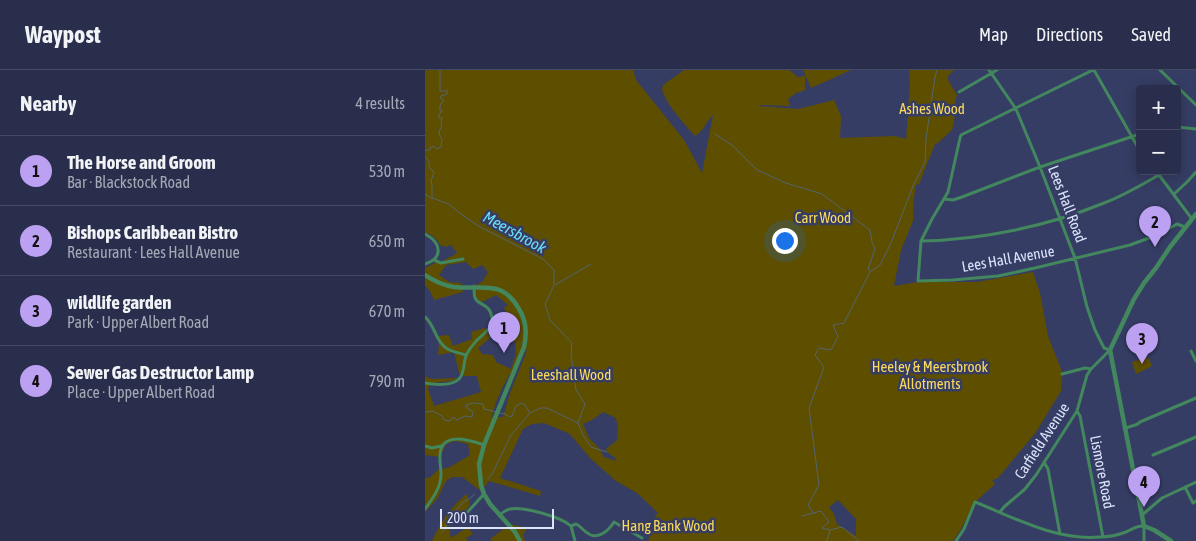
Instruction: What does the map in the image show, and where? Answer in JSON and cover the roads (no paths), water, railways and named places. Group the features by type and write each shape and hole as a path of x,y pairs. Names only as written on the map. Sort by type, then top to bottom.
{"street":[{"path":"959,92 990,72 997,70"},
{"path":"921,241 948,192 961,135 1093,70 1136,144"},
{"path":"1160,70 1196,105"},
{"name":"Lees Hall Road","path":"990,72 1016,109 1041,167 1075,258 1087,307 1095,330 1104,348 1110,350"},
{"path":"1181,127 1196,130"},
{"path":"944,200 962,197 1041,167 1136,136"},
{"path":"1174,194 1196,172"},
{"path":"921,241 985,236 1060,219 1105,203 1159,175 1192,219"},
{"path":"1144,541 1144,526 1110,350 1134,299 1144,283 1196,214"},
{"name":"Lees Hall Avenue","path":"921,241 918,281 953,280 998,276 1035,268 1130,245 1157,235 1177,224 1185,227"},
{"path":"425,234 432,238 437,245 438,253 434,260 425,264"},
{"path":"434,260 441,263 463,259"},
{"path":"425,276 446,285 495,288 509,295 520,311 524,322 526,338 524,347 484,445 479,464 484,494 515,532 520,541"},
{"path":"425,384 453,382 459,379 463,374 467,355 473,344 487,331 492,322 489,309 478,301 475,296 474,286"},
{"path":"425,317 431,322 439,341 446,348 467,355"},
{"name":"Carfield Avenue","path":"1000,512 1003,507 1031,482 1077,411 1087,375 1110,350"},
{"path":"1191,351 1196,361"},
{"path":"1062,374 1085,368 1091,369"},
{"path":"1125,429 1196,398"},
{"name":"Lismore Road","path":"1077,411 1080,416 1103,537"},
{"path":"1153,455 1196,437"},
{"path":"425,446 432,448 442,446 455,438 471,440 484,445"},
{"path":"425,509 441,481 440,458 442,446"},
{"path":"432,448 440,458"},
{"path":"1044,462 1048,468 1060,534"},
{"path":"1142,515 1162,498 1196,482"},
{"path":"1185,487 1193,503 1196,501"},
{"path":"464,516 484,494"},
{"path":"956,541 967,523 975,502 1043,530 1060,534 1081,538 1103,537 1144,526 1171,541"},
{"path":"500,515 504,511 518,509 560,519 571,526 575,541"},
{"path":"571,526 579,525 592,536 597,536 606,531 614,522 642,538"}],"waterway":[{"name":"Meersbrook","path":"425,150 430,150 433,146 437,149 441,147 442,139 439,131 442,126 442,118 439,118 439,115 442,111 440,110 440,105 444,100 440,98 447,94 448,91 440,91 440,70"},
{"path":"814,514 808,505 819,485 809,408 824,367 815,355 819,348 831,350 838,337 833,325 844,323 870,272 880,265 891,243 913,186 925,162 926,139 937,70"},
{"path":"715,134 732,145 757,170 786,183 822,194 870,230 875,249 868,269 870,271"},
{"name":"Meersbrook","path":"425,157 429,161 429,167 434,172 431,181 432,198 449,204 480,227 543,259 554,270 554,285 545,304 550,320 572,343 571,355 576,390 585,404 578,423"},
{"path":"425,194 431,198"},
{"path":"555,285 591,264"},
{"path":"425,412 433,411 442,416 444,420 450,421 453,417 457,420 465,416 472,417 473,412 466,405 473,403 483,404 484,409 496,412"},
{"path":"500,413 510,417 516,406 521,403 525,405 530,413 540,408 547,408 578,423 591,447 607,452"},
{"path":"488,479 511,435 530,413"},
{"path":"441,533 445,529 447,521 463,502 475,494"},
{"path":"802,516 821,511 829,522 822,528 830,530 842,527 859,541"},
{"path":"827,541 830,530"}],"place":[{"name":"Bishops Caribbean Bistro","path":"1155,247"},
{"name":"The Horse and Groom","path":"504,353"},
{"name":"wildlife garden","path":"1142,364"},
{"name":"Sewer Gas Destructor Lamp","path":"1144,507"}],"park label":[{"name":"Ashes Wood","path":"932,109"},
{"name":"Carr Wood","path":"823,218"},
{"name":"Leeshall Wood","path":"571,375"},
{"name":"Heeley & Meersbrook Allotments","path":"930,376"},
{"name":"Hang Bank Wood","path":"668,526"}]}
